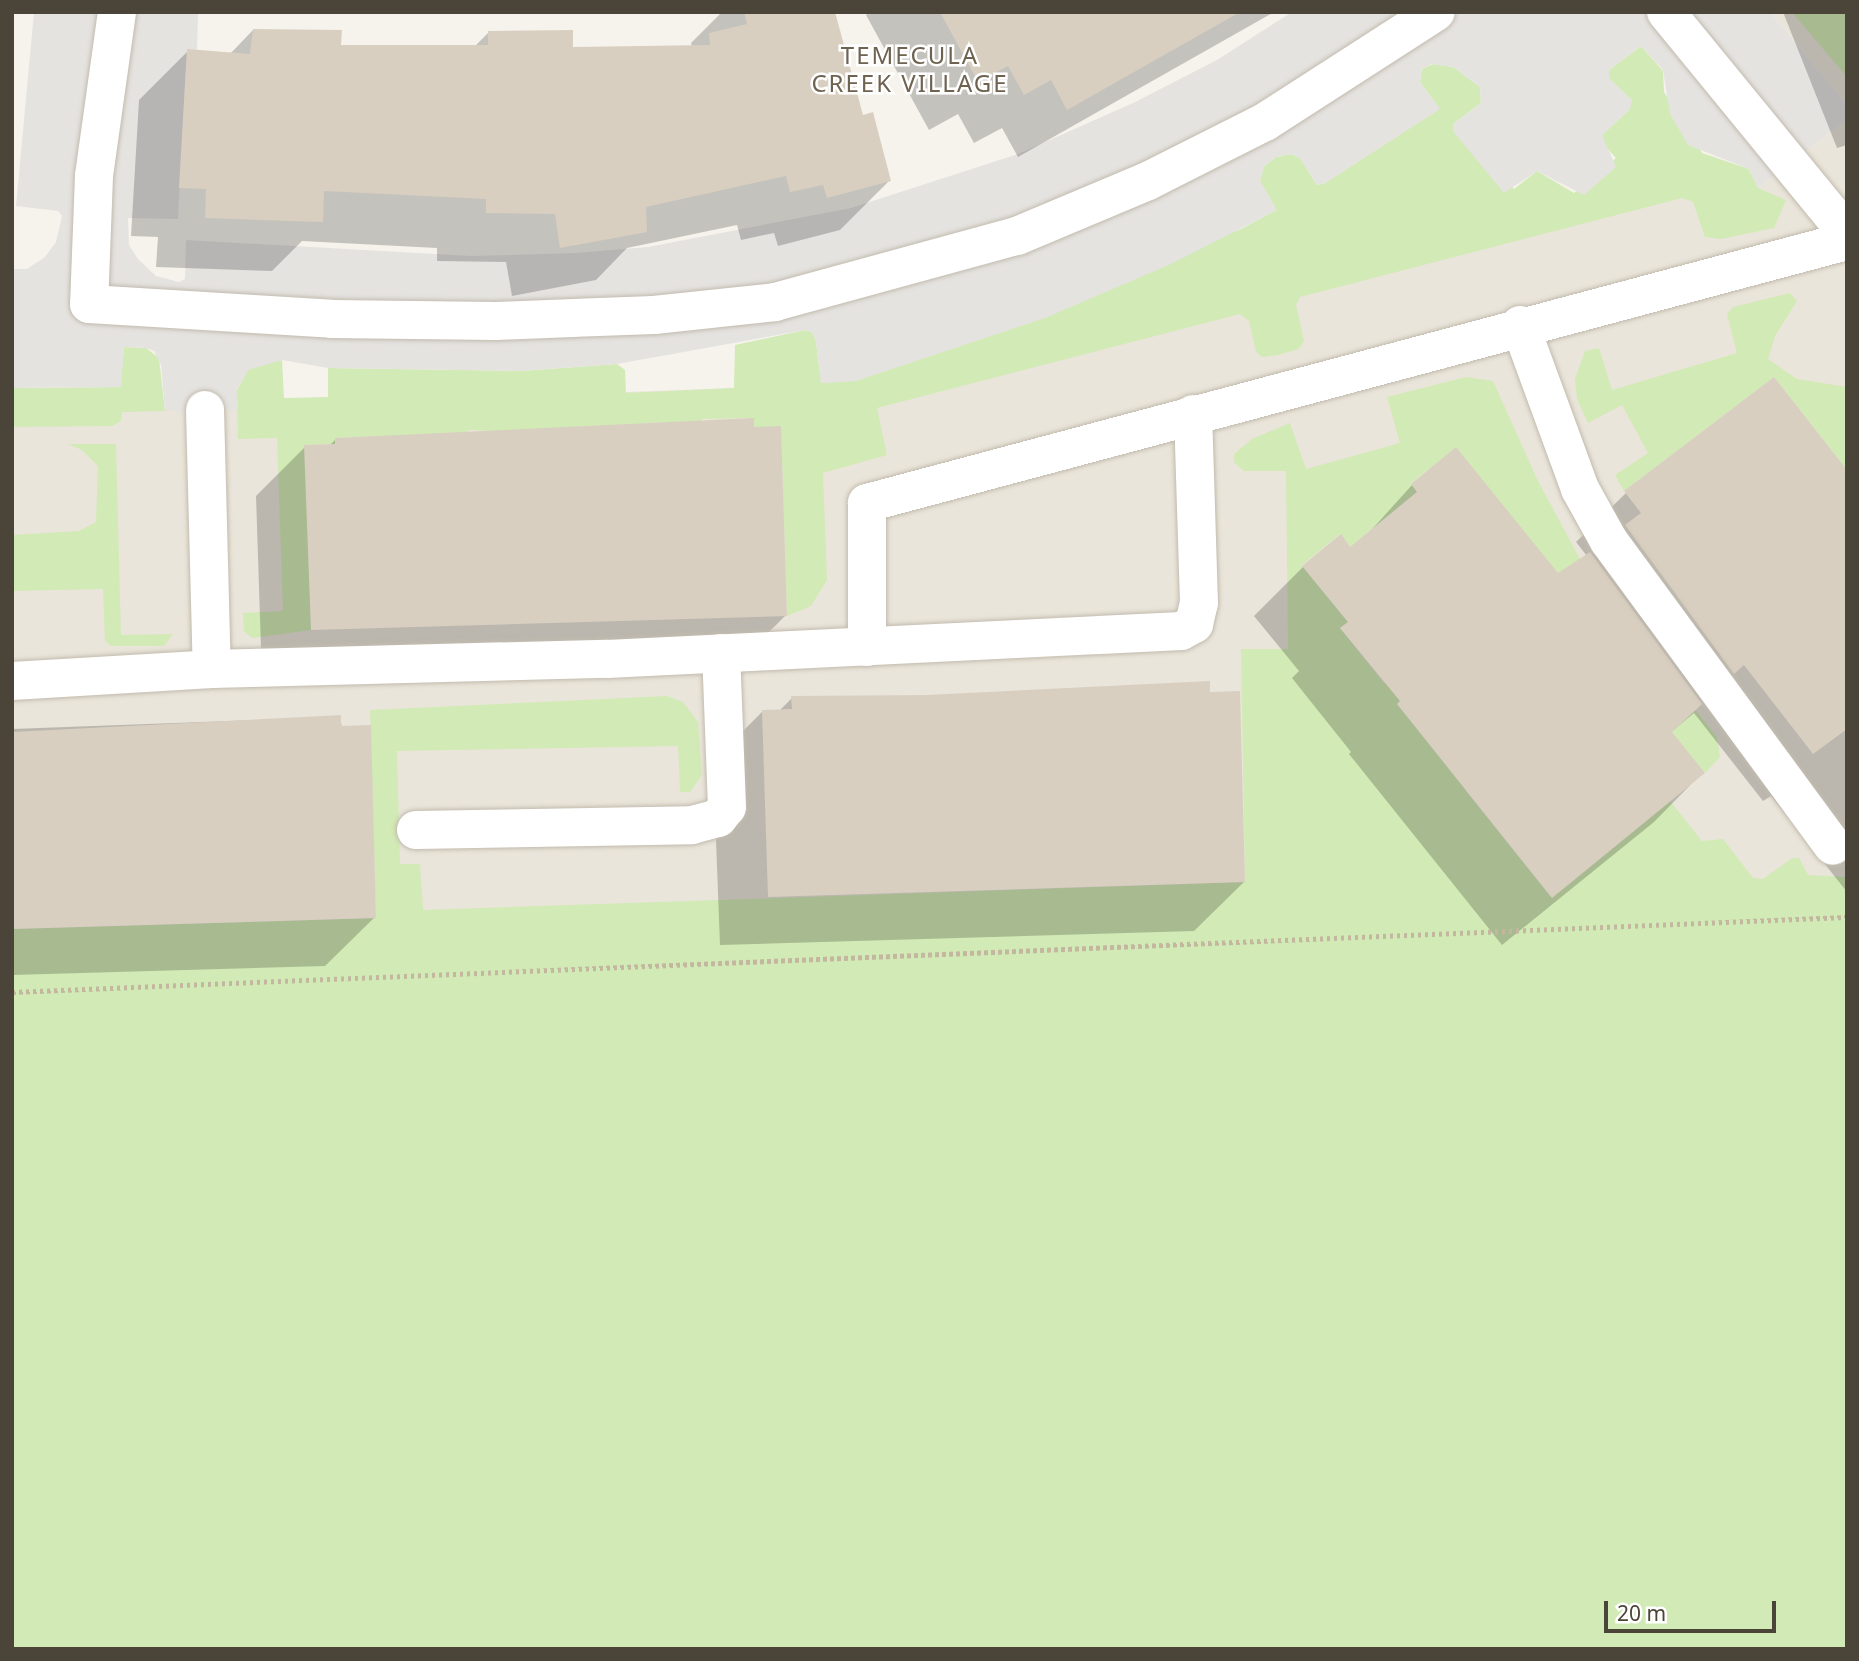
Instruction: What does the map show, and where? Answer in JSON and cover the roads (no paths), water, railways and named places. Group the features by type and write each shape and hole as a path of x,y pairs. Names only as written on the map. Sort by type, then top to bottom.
{"lane":[{"path":"117,12 94,176 89,304 332,318 496,321 654,315 775,302 1017,236 1148,181 1265,122 1436,12"},
{"path":"1666,12 1847,233"},
{"path":"867,647 867,503 1520,325 1847,241"},
{"path":"1520,325 1580,489 1609,541 1833,846"},
{"path":"205,410 212,669"},
{"path":"12,681 212,669 721,653 1181,631 1194,624 1199,603 1194,414"},
{"path":"416,830 692,825 718,818 727,807 721,653"}],"district":[{"name":"TEMECULA CREEK VILLAGE","path":"910,69"}]}
